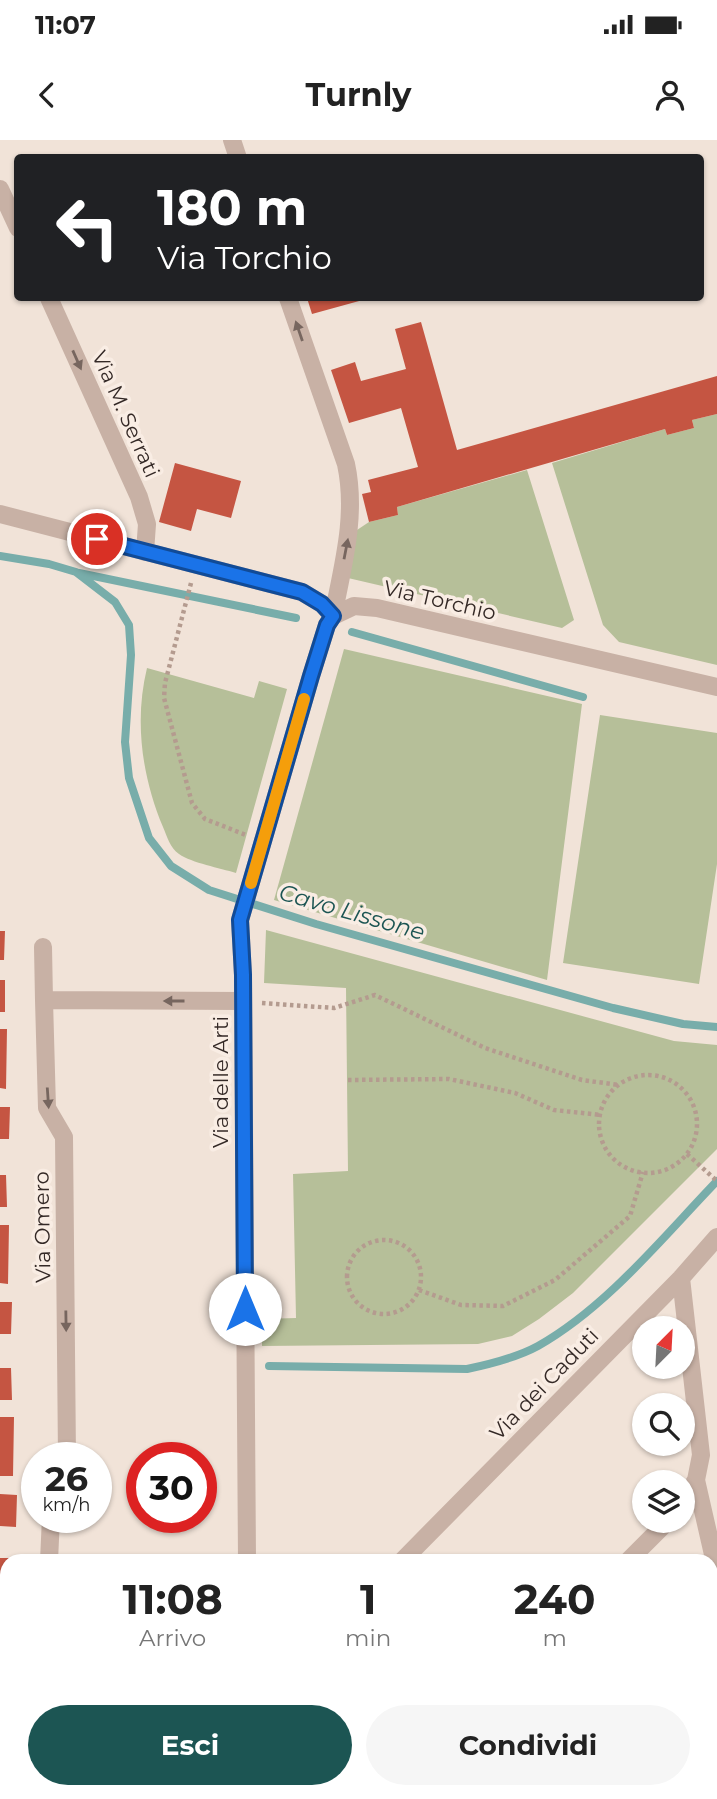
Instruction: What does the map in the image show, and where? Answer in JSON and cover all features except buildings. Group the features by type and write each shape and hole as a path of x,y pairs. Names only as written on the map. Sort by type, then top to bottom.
{"street":[{"path":"0,189 14,219"},
{"name":"Via M. Serrati","path":"50,301 139,497 148,524 145,552"},
{"name":"Via delle Arti","path":"247,1554 240,920 318,651 333,616 349,532 351,486 346,464 289,301"},
{"path":"0,514 302,592 322,604 333,616"},
{"name":"Via Torchio","path":"333,616 354,606 377,608 717,687"},
{"name":"Via Omero","path":"43,947 47,1108 64,1136 67,1442"},
{"path":"44,1000 242,1001"},
{"name":"Via dei Caduti","path":"409,1554 681,1278 717,1237"},
{"path":"681,1278 701,1455 696,1480 713,1554"},
{"path":"49,1554 50,1533"},
{"path":"635,1554 656,1533"}],"path":[{"path":"190,587 165,683 164,698 192,803 205,820 263,841"},
{"path":"242,1001 334,1008 375,995 485,1048 582,1080 619,1085"},
{"path":"648,1075 664,1078 678,1085 688,1096 695,1110 696,1132 687,1154 675,1165 660,1172 643,1172 627,1168 613,1158 604,1144 600,1127 608,1096 619,1085 633,1077 648,1075"},
{"path":"348,1080 449,1080 515,1093 554,1110 601,1115"},
{"path":"687,1154 717,1181"},
{"path":"419,1290 461,1305 503,1306 555,1280 630,1216 643,1172"},
{"path":"382,1240 406,1247 420,1266 422,1278 419,1290 414,1300 405,1308 382,1314 370,1311 359,1305 352,1295 348,1271 352,1259 370,1243 382,1240"}],"green space":[{"path":"717,414 717,665 619,642 603,625 552,463 665,429 667,435 694,428 692,420"},
{"path":"527,470 574,620 562,628 348,578 357,530 369,522 398,515 397,507"},
{"path":"344,649 582,704 547,980 274,900"},
{"path":"147,668 254,698 259,681 287,689 236,873 185,857 176,851 167,838 150,789 142,749 141,708"},
{"path":"600,715 717,733 717,864 699,984 563,963"},
{"path":"266,930 674,1041 717,1045 717,1149 573,1293 512,1336 478,1344 262,1346 262,1319 296,1318 293,1174 348,1171 346,988 264,983"}],"waterway":[{"name":"Cavo Lissone","path":"0,556 49,564 76,572 115,602 129,625 131,655 125,742 129,778 149,838 171,866 209,890 316,924 613,1008 683,1024 717,1027"},
{"path":"79,573 296,618"},
{"path":"352,632 583,697"},
{"path":"269,1366 467,1369 521,1354 563,1330 611,1291 717,1181"}],"slow traffic":[{"path":"251,883 304,699"}],"route":[{"path":"97,539 302,592 322,604 333,616 327,625 311,676 240,920 243,975 245,1309"}]}
